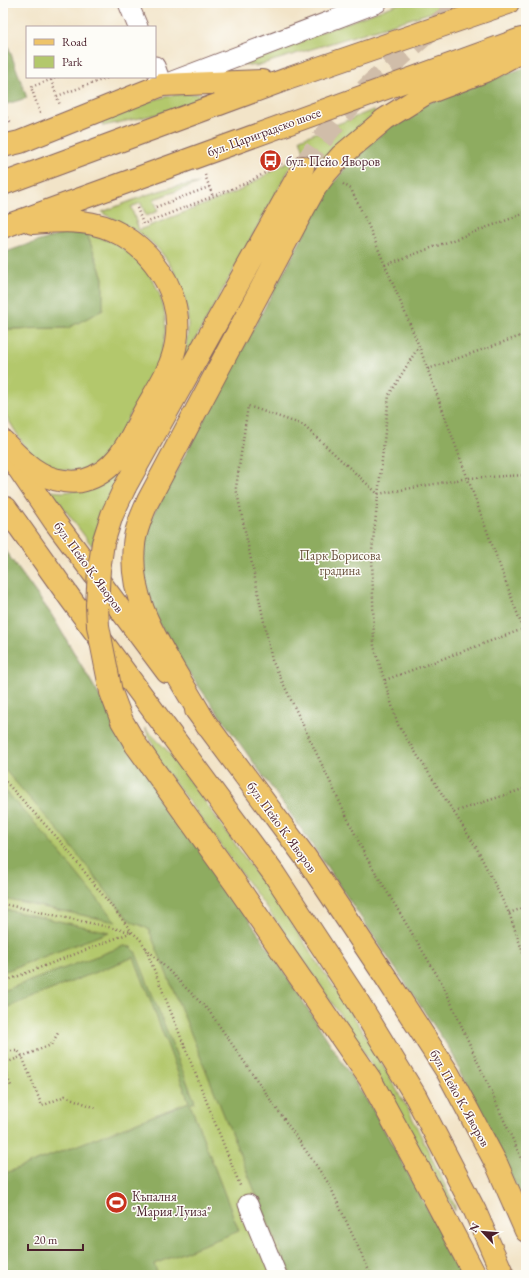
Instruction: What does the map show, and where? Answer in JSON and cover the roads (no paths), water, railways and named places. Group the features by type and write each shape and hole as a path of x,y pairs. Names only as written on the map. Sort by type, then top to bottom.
{"main road":[{"path":"3,184 287,80 508,3"},
{"name":"бул. Цариградско шосе","path":"8,225 526,38"},
{"path":"207,726 153,635 138,597 134,571 134,543 137,528 148,501 304,208 315,188 326,173 341,156 385,119 425,94 485,71 526,49"},
{"path":"159,76 245,83 287,80"},
{"path":"10,142 154,78"},
{"path":"295,164 125,487 112,515 103,543 99,570 97,612 98,626 111,692 122,721 136,745 235,883 370,1079 476,1275"},
{"path":"3,441 27,465 47,477 58,480 72,482 85,480 98,475 112,466 124,451 169,367 176,343 177,322 174,301 167,282 158,267 146,253 132,241 103,227 81,222 8,225"},
{"name":"бул. Пейо К. Яворов","path":"3,446 55,522 306,858 386,976 448,1073 497,1165 526,1232"},
{"path":"3,503 10,517 274,874 355,997 416,1097 475,1212 504,1275"}],"street":[{"path":"128,3 138,26"},
{"path":"159,76 377,3"},
{"path":"248,1204 277,1275"}],"tunnel":[{"path":"303,167 328,131 364,91 419,40 466,3"}],"place":[{"name":"бул. Пейо Яворов","path":"271,161"},
{"name":"Къпалня \"Мария Луиза\"","path":"116,1203"}],"park label":[{"name":"Парк Борисова градина","path":"340,562"}]}
